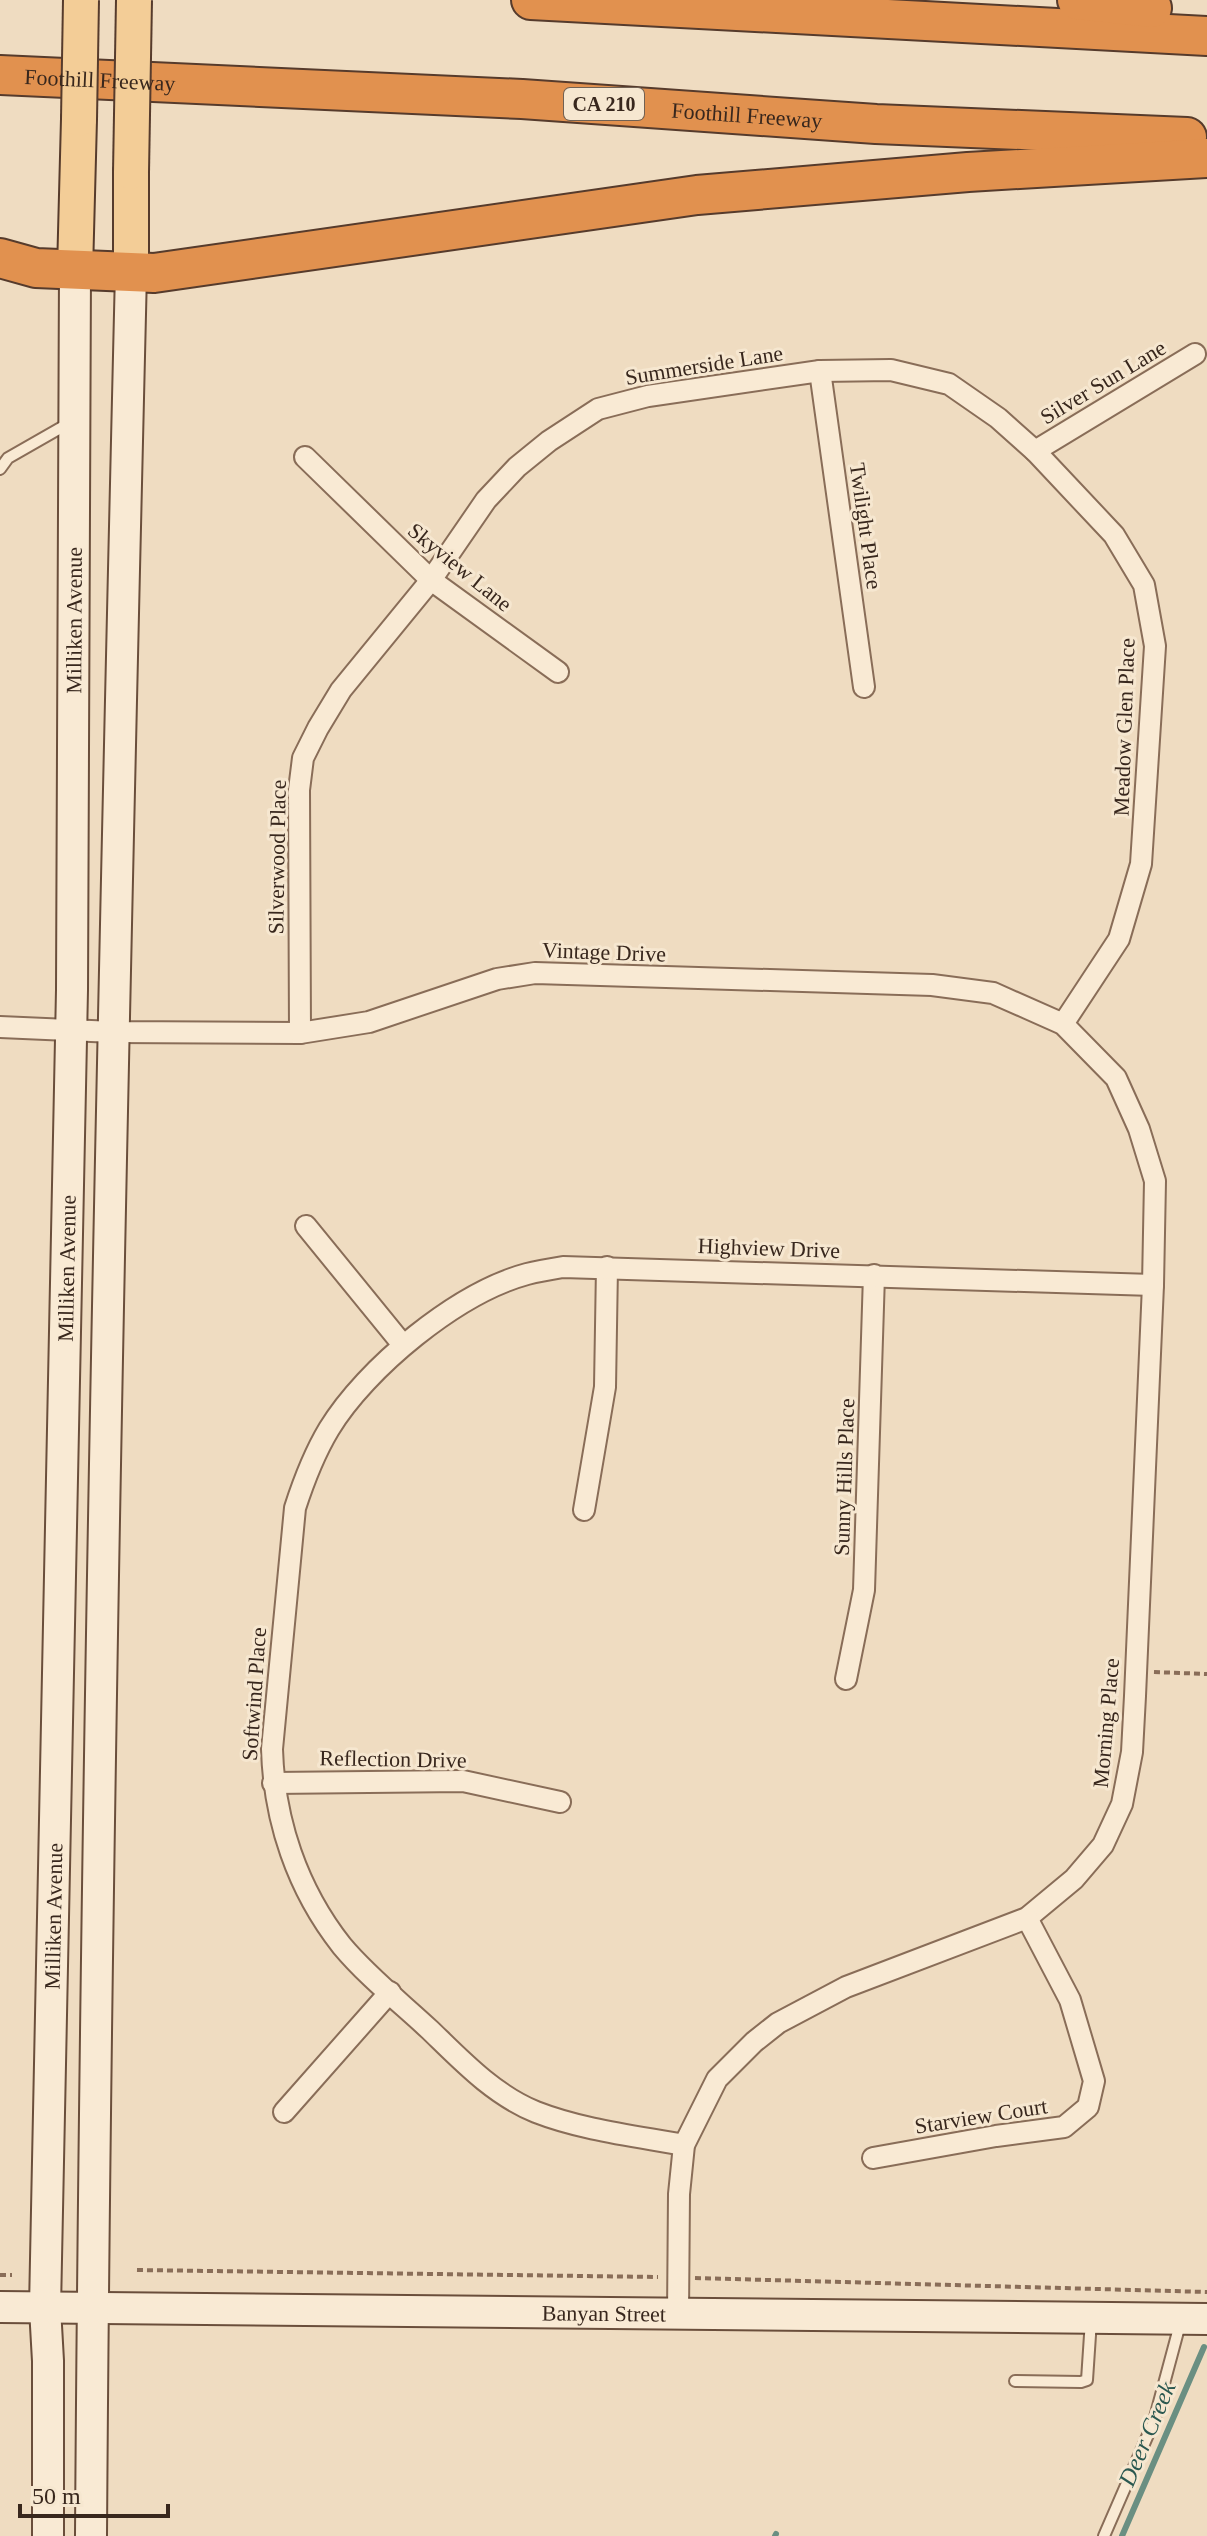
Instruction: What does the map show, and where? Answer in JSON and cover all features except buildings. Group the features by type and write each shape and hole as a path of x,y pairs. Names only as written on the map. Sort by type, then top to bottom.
{"highway":[{"path":"531,0 1207,36"},
{"path":"1077,0 1207,13"},
{"name":"Foothill Freeway","path":"0,75 522,99 876,124 1207,138"},
{"path":"0,258 36,268 154,273 697,195 968,172 1207,158"}],"main road":[{"name":"Milliken Avenue","path":"48,2536 45,2308 71,1030 75,271 81,0"},
{"name":"Milliken Avenue","path":"91,2536 92,2309 134,0"},
{"name":"Banyan Street","path":"0,2307 1194,2319"}],"street":[{"name":"Silver Sun Lane","path":"1035,451 1195,354"},
{"name":"Summerside Lane","path":"431,580 486,500 517,467 549,441 598,409 648,396 820,371 891,370 949,384 998,418 1035,451"},
{"name":"Twilight Place","path":"820,371 864,687"},
{"name":"Meadow Glen Place","path":"1035,451 1114,535 1144,585 1155,646 1141,864 1119,939 1063,1024"},
{"name":"Skyview Lane","path":"305,457 431,580 558,672"},
{"name":"Silverwood Place","path":"300,1033 299,790 303,758 341,690 431,580"},
{"name":"Vintage Drive","path":"0,1027 114,1032 300,1033 369,1022 497,979 535,973 932,985 993,993 1063,1024"},
{"name":"Morning Place","path":"678,2315 679,2194 684,2145 717,2079 778,2023 846,1987 1027,1918 1074,1879 1103,1845 1122,1804 1132,1752 1155,1181 1139,1129 1116,1078 1063,1024"},
{"path":"306,1226 403,1345"},
{"name":"Highview Drive","path":"403,1345 453,1309 525,1274 563,1267 1153,1285"},
{"path":"584,1510 605,1387 607,1267"},
{"name":"Sunny Hills Place","path":"846,1679 864,1590 874,1275"},
{"name":"Softwind Place","path":"403,1345 363,1382 329,1429 307,1470 295,1508 272,1749 273,1783 288,1847 308,1897 343,1947 499,2092 536,2112 590,2127 684,2145"},
{"name":"Reflection Drive","path":"273,1783 463,1781 560,1802"},
{"name":"Starview Court","path":"873,2158 1064,2127 1088,2107 1094,2081 1070,2000 1027,1918"},
{"path":"284,2112 390,1992"}],"lane":[{"path":"0,469 8,458 76,419"},
{"path":"1015,2381 1087,2380 1091,2318"},
{"path":"1104,2536 1194,2319"}],"path":[{"path":"1136,1671 1207,1674"},
{"path":"0,2275 12,2275"}],"waterway":[{"name":"Deer Creek","path":"1122,2536 1204,2347"}]}
